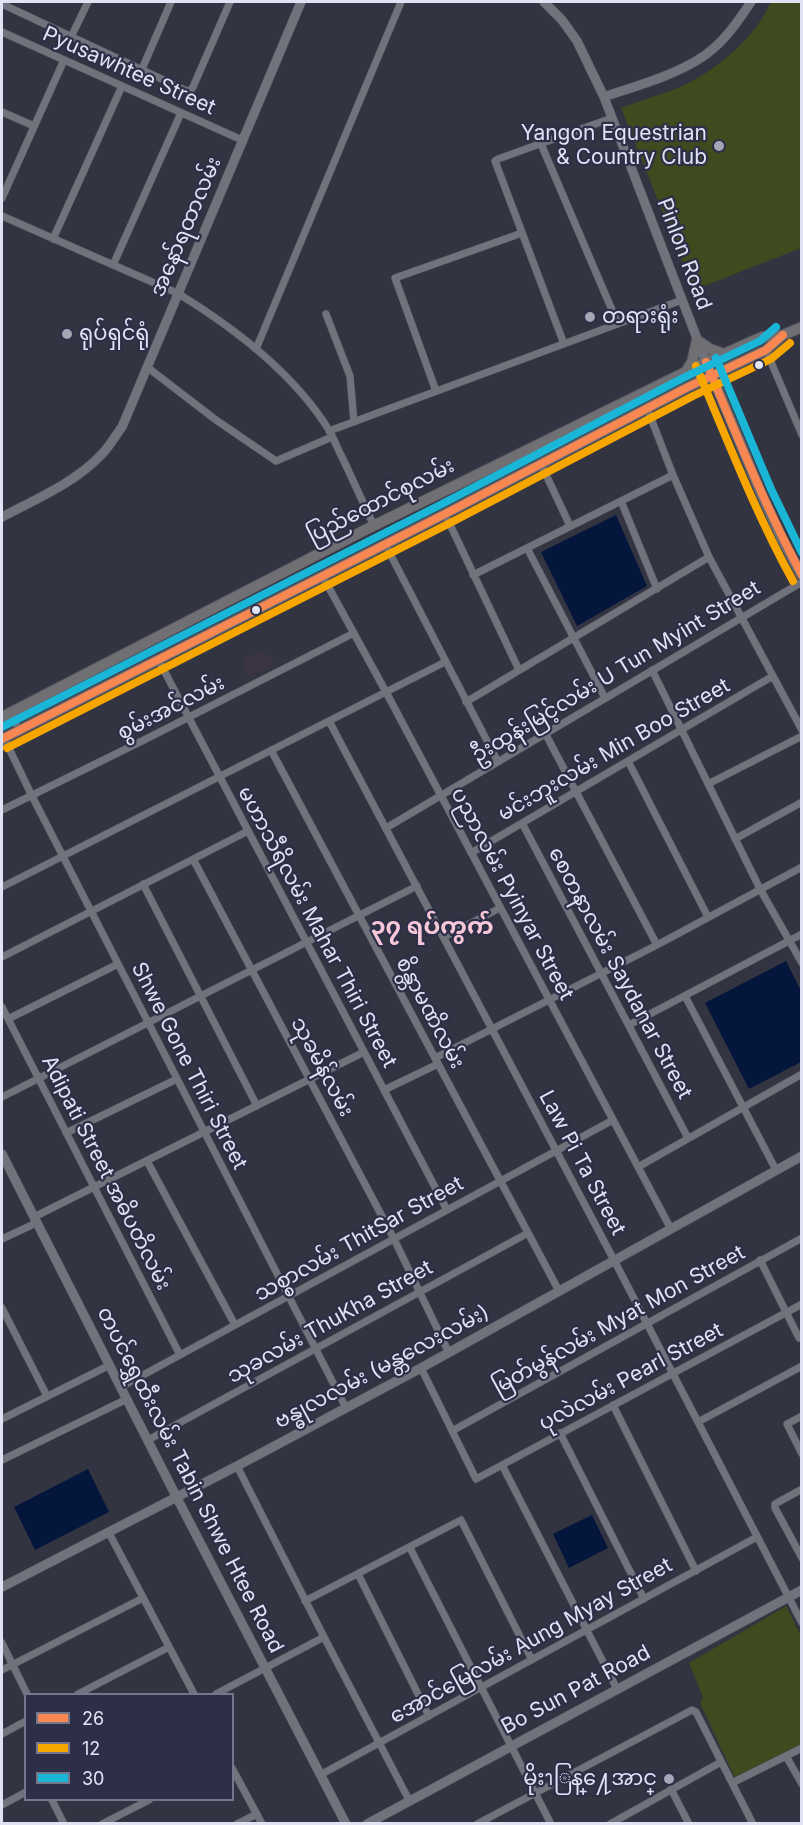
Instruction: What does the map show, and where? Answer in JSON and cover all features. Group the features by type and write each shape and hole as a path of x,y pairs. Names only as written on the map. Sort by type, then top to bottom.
{"main road":[{"name":"ပြည်ထောင်စုလမ်း","path":"3,738 445,514 688,387 766,350 783,335 801,327"},
{"name":"ပြည်ထောင်စုလမ်း","path":"6,714 374,526 684,375 706,362 762,337 783,335"},
{"path":"684,375 692,362 697,340 710,349 724,354"},
{"path":"706,362 765,502 801,576"},
{"path":"721,398 723,380 729,367"},
{"path":"688,387 707,389 721,398"},
{"path":"294,567 303,585"}],"street":[{"path":"71,37 88,2"},
{"path":"142,69 171,2"},
{"path":"2,4 12,5 71,37 187,91 191,90 230,2"},
{"name":"အနော်ရထာလမ်း","path":"2,517 51,492 82,472 103,453 122,427 301,2"},
{"path":"256,349 401,2"},
{"name":"Pinlon Road","path":"544,2 578,41 604,97 706,362"},
{"path":"604,97 689,66 713,49 734,27 751,2"},
{"name":"Pyusawhtee Street","path":"2,32 242,140"},
{"path":"2,198 64,60"},
{"path":"53,239 122,86"},
{"path":"2,112 34,126"},
{"path":"113,265 181,113"},
{"path":"564,344 495,161 612,118"},
{"path":"541,144 618,324"},
{"path":"2,216 177,293 256,349 304,397 331,434 374,526"},
{"path":"436,391 395,278 522,233"},
{"path":"147,367 216,420 276,461 354,422 682,300"},
{"path":"326,314 350,376 354,422"},
{"path":"766,350 801,435"},
{"path":"647,408 673,475 710,557 801,730"},
{"path":"541,464 570,526"},
{"path":"473,575 673,475"},
{"path":"621,501 657,589"},
{"path":"445,514 519,670"},
{"path":"385,544 498,762"},
{"path":"527,548 605,698"},
{"path":"466,702 710,557"},
{"name":"ပညာလမ်း Pyinyar Street","path":"322,575 671,1229"},
{"name":"ဦးထွန်းမြင့်လမ်း U Tun Myint Street","path":"386,828 801,582"},
{"name":"စွမ်းအင်လမ်း","path":"2,810 354,633"},
{"name":"မဟာသီရိလမ်း Mahar Thiri Street","path":"158,659 447,1210"},
{"path":"2,887 445,662"},
{"path":"652,670 760,890 801,963"},
{"name":"မင်းဘူးလမ်း Min Boo Street","path":"471,853 773,676"},
{"path":"6,714 19,730"},
{"name":"Law Pi Ta Street","path":"329,721 614,1260 788,1597 799,1613 801,1623"},
{"path":"545,733 657,945"},
{"path":"708,784 801,736"},
{"name":"Shwe Gone Thiri Street","path":"3,738 346,1408"},
{"name":"စိန္တာမဏိလမ်း","path":"271,750 559,1291"},
{"path":"628,761 708,917"},
{"path":"735,839 801,802"},
{"name":"စေတနာလမ်း Saydanar Street","path":"522,823 688,1138"},
{"path":"2,957 248,831"},
{"name":"သုခမိန်လမ်း","path":"193,859 394,1239 449,1353"},
{"path":"384,1090 801,867"},
{"path":"143,884 257,1106"},
{"path":"2,1097 417,886"},
{"path":"444,938 500,908"},
{"path":"629,1025 801,934"},
{"path":"8,1019 118,964"},
{"path":"685,996 776,1170"},
{"name":"Adipati Street အဓိပတိလမ်း","path":"2,1007 180,1355"},
{"path":"2,1239 94,1187 364,1052"},
{"path":"638,1167 801,1074"},
{"path":"66,1133 177,1079"},
{"name":"သစ္စာလမ်း ThitSar Street","path":"121,1387 613,1120"},
{"name":"တပင်ရွှေထီးလမ်း Tabin Shwe Htee Road","path":"2,1154 346,1824"},
{"name":"ဗန္ဓုလလမ်း (မန္တလေးလမ်း)","path":"2,1587 177,1498 449,1353 801,1156"},
{"path":"147,1161 235,1325"},
{"name":"သုခလမ်း ThuKha Street","path":"148,1440 528,1233"},
{"name":"မြတ်မွန်လမ်း Myat Mon Street","path":"452,1431 801,1238"},
{"path":"760,1260 799,1338"},
{"name":"ပုလဲလမ်း Pearl Street","path":"452,1431 476,1479 801,1304"},
{"path":"2,1308 47,1396"},
{"path":"2,1419 110,1365"},
{"path":"698,1422 801,1366"},
{"path":"421,1368 452,1431"},
{"path":"2,1460 127,1399"},
{"path":"613,1405 696,1571"},
{"path":"801,1416 787,1424 801,1454"},
{"path":"561,1433 644,1599"},
{"path":"502,1465 617,1689"},
{"path":"237,1466 409,1800"},
{"path":"801,1489 775,1504 801,1558"},
{"path":"305,1601 461,1520 532,1660"},
{"path":"109,1533 193,1693"},
{"name":"အောင်မြေလမ်း Aung Myay Street","path":"322,1774 757,1537"},
{"path":"410,1548 551,1824"},
{"path":"358,1574 429,1716"},
{"name":"Bo Sun Pat Road","path":"367,1824 801,1590"},
{"path":"2,1670 143,1598"},
{"path":"220,1693 324,1637"},
{"path":"2,1643 26,1693"},
{"path":"82,1693 169,1647"},
{"path":"481,1822 692,1710 696,1712 753,1824"},
{"path":"2,1734 24,1722"},
{"path":"732,1783 801,1748"},
{"path":"786,1756 801,1784"},
{"path":"610,1824 721,1762"},
{"path":"234,1772 262,1824"},
{"path":"671,1789 689,1824"},
{"path":"2,1805 24,1793"},
{"path":"52,1801 64,1824"},
{"path":"102,1824 147,1801"},
{"path":"237,1824 257,1814"}],"shaded area":[{"path":"264,650 267,656 270,655 274,664 247,677 243,669 246,667 242,660"}],"green space":[{"name":"Yangon Equestrian & Country Club","path":"771,2 801,2 801,248 694,290 621,108 668,92 706,73 739,47 757,26"},
{"path":"786,1606 801,1636 801,1745 735,1778 700,1703 703,1697 689,1663"}],"water":[{"path":"616,515 647,586 577,626 541,552"},
{"path":"786,961 801,991 801,1062 749,1089 705,1003"},
{"path":"88,1469 109,1512 35,1550 14,1507"},
{"path":"592,1515 608,1548 569,1568 553,1534"}],"transit line":[{"name":"30","path":"2,727 440,505 683,378 760,341 776,327"},
{"name":"26","path":"2,739 445,514 688,387 766,350 783,335"},
{"name":"12","path":"7,748 450,523 693,396 771,359 790,343"},
{"name":"30","path":"716,358 771,489 802,553"},
{"name":"26","path":"706,362 763,496 802,575"},
{"name":"12","path":"696,366 754,502 793,581"}],"place":[{"name":"Yangon Equestrian & Country Club","path":"719,146"},
{"name":"တရားရုံး","path":"590,317"},
{"name":"ရုပ်ရှင်ရုံ","path":"67,334"},
{"name":"မိုးၫြန္႔ေအာင္","path":"669,1779"}],"district":[{"name":"၃၇ ရပ်ကွက်","path":"432,927"}]}
